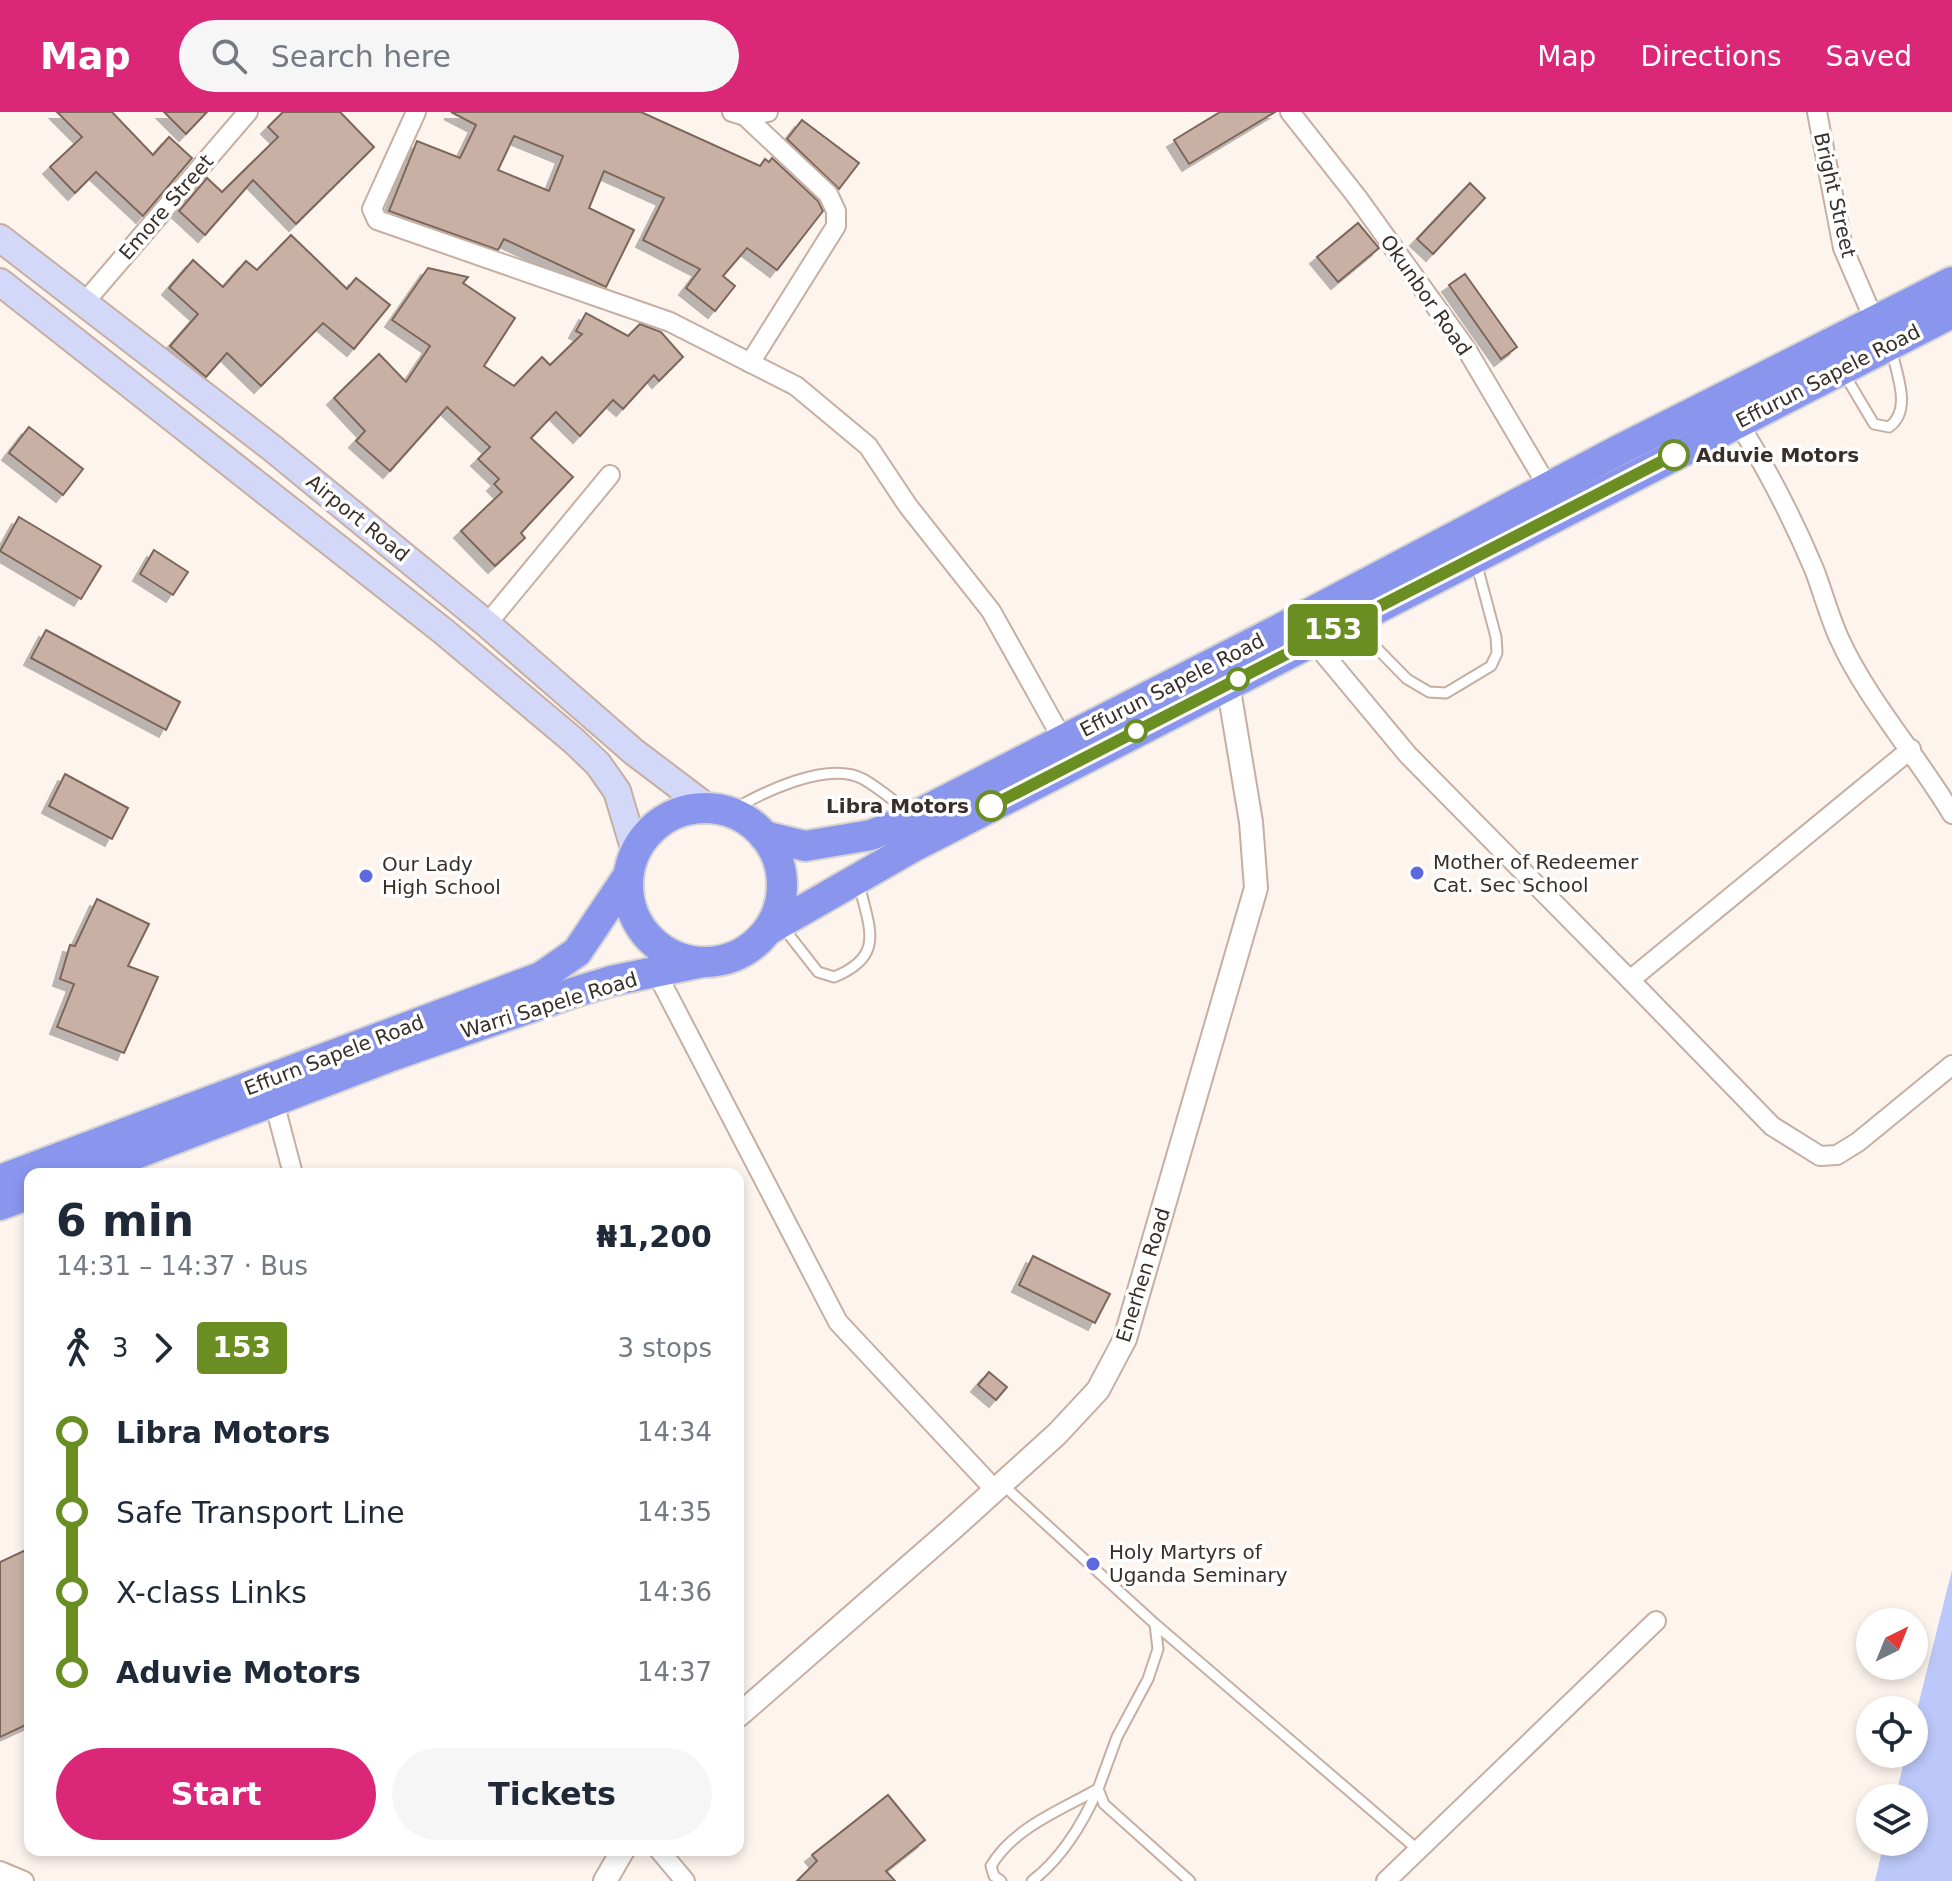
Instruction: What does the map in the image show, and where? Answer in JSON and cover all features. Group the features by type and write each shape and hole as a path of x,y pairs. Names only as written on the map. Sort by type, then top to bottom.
{"highway":[{"name":"Effurun Sapele Road","path":"774,927 911,848 1841,369 1883,333 1952,282"},
{"name":"Effurun Sapele Road","path":"764,836 805,846 871,835 1276,631 1548,487 1883,333 1952,313"},
{"path":"686,810 719,810 748,821 764,836 777,858 782,882 774,927 750,948 728,959 703,962 678,957 656,944 639,925 629,901 631,864 647,833 665,819 686,810"},
{"name":"Effurn Sapele Road","path":"32,1168 541,977 577,952 631,864"},
{"name":"Warri Sapele Road","path":"99,1168 394,1055 575,992 611,981 703,962"},
{"name":"Effurn Sapele Road","path":"0,1180 24,1171"},
{"path":"0,1205 24,1196"}],"main road":[{"name":"Airport Road","path":"0,238 272,448 487,624 634,752 719,810"},
{"name":"Airport Road","path":"0,282 479,661 574,741 598,764 617,791 631,864"},
{"path":"362,568 385,541"}],"street":[{"name":"Emore Street","path":"84,303 248,112"},
{"path":"416,112 372,209 377,220 670,322 796,386 868,446 916,517 991,611 1063,740"},
{"path":"738,114 768,112"},
{"name":"Okunbor Road","path":"1290,112 1357,197 1467,350 1548,487"},
{"name":"Bright Street","path":"1817,112 1843,248 1883,333"},
{"path":"738,114 828,194 836,211 836,226 750,363"},
{"path":"1738,422 1764,465 1814,568 1840,640 1876,701 1952,814"},
{"path":"487,624 610,475"},
{"path":"1313,641 1408,755 1772,1126 1820,1156 1837,1155 1858,1142 1952,1065"},
{"name":"Enerhen Road","path":"744,1711 1057,1434 1098,1390 1125,1339 1256,888 1251,822 1228,684"},
{"path":"1630,980 1911,749"},
{"path":"656,972 838,1322 998,1487"},
{"path":"274,1102 291,1168"},
{"path":"1386,1881 1656,1621"},
{"path":"605,1881 620,1856"},
{"path":"664,1856 685,1881"},
{"path":"0,1871 24,1881"}],"lane":[{"path":"1841,369 1874,424 1889,427 1898,421 1902,411 1883,333"},
{"path":"1349,621 1407,679 1429,692 1446,693 1491,666 1497,653 1496,637 1475,556"},
{"path":"719,810 795,781 836,773 861,778 914,816"},
{"path":"774,927 818,972 834,977 850,971 862,962 870,947 871,934 858,878"},
{"path":"998,1487 1417,1849"},
{"path":"1032,1881 1084,1821 1117,1737 1148,1679 1158,1649 1155,1624"},
{"path":"1001,1881 994,1876 991,1866 999,1853 1018,1835 1098,1789"},
{"path":"1098,1789 1104,1804 1190,1881"}],"water":[{"path":"1952,1570 1952,1881 1875,1881 1881,1856 1928,1856 1928,1784 1898,1784 1902,1768 1928,1768 1928,1696 1920,1696 1924,1680 1928,1680 1928,1666"}],"building":[{"path":"57,112 112,112 153,155 169,137 192,158 143,216 96,172 75,193 50,167 82,137"},
{"path":"164,112 207,112 186,134"},
{"path":"283,112 340,112 374,147 296,224 253,180 205,235 179,211 207,178 222,192 278,137 268,127"},
{"path":"451,112 641,112 760,166 765,159 769,162 772,158 818,201 823,211 777,270 747,248 723,276 735,286 715,311 686,288 700,269 643,240 664,198 604,171 589,208 634,230 606,287 504,239 498,250 389,211 417,141 460,158 476,125","holes":["514,136 563,156 549,191 498,170"]},
{"path":"1220,112 1275,112 1189,164 1174,140"},
{"path":"802,120 859,163 839,189 787,139"},
{"path":"1470,183 1485,198 1433,254 1417,239"},
{"path":"1358,223 1379,248 1338,282 1317,257"},
{"path":"291,235 347,289 356,278 390,305 354,349 323,323 261,386 227,353 206,377 170,346 198,314 169,288 193,260 223,287 246,261 257,270"},
{"path":"428,268 468,277 463,283 515,318 484,366 514,386 542,357 550,365 582,334 576,331 586,313 628,336 640,324 661,332 683,357 659,381 654,375 623,409 613,400 580,436 556,412 531,438 573,477 521,533 525,538 495,566 461,531 502,492 494,484 499,479 478,459 490,447 447,407 390,471 356,441 365,431 334,398 379,354 406,382 430,346 392,320"},
{"path":"1465,274 1517,347 1501,359 1449,285"},
{"path":"29,427 83,469 63,495 9,453"},
{"path":"19,517 101,566 81,599 0,551"},
{"path":"154,550 188,572 173,595 140,574"},
{"path":"46,630 180,702 166,730 31,658"},
{"path":"65,774 128,808 112,839 49,806"},
{"path":"97,899 149,924 128,966 158,977 124,1053 57,1027 74,984 60,979 70,945 75,946"},
{"path":"1033,1256 1110,1294 1095,1323 1019,1285"},
{"path":"989,1372 1007,1387 996,1400 978,1385"},
{"path":"24,1551 24,1726 0,1737 0,1562"},
{"path":"888,1795 925,1840 886,1871 895,1881 797,1881 817,1861 812,1855"}],"bus line":[{"name":"153","path":"991,806 1674,455"}],"place":[{"name":"Aduvie Motors","path":"1674,455"},
{"name":"Libra Motors","path":"991,806"},
{"name":"Mother of Redeemer Cat. Sec School","path":"1417,873"},
{"name":"Our Lady High School","path":"366,876"},
{"name":"Holy Martyrs of Uganda Seminary","path":"1093,1564"}]}
